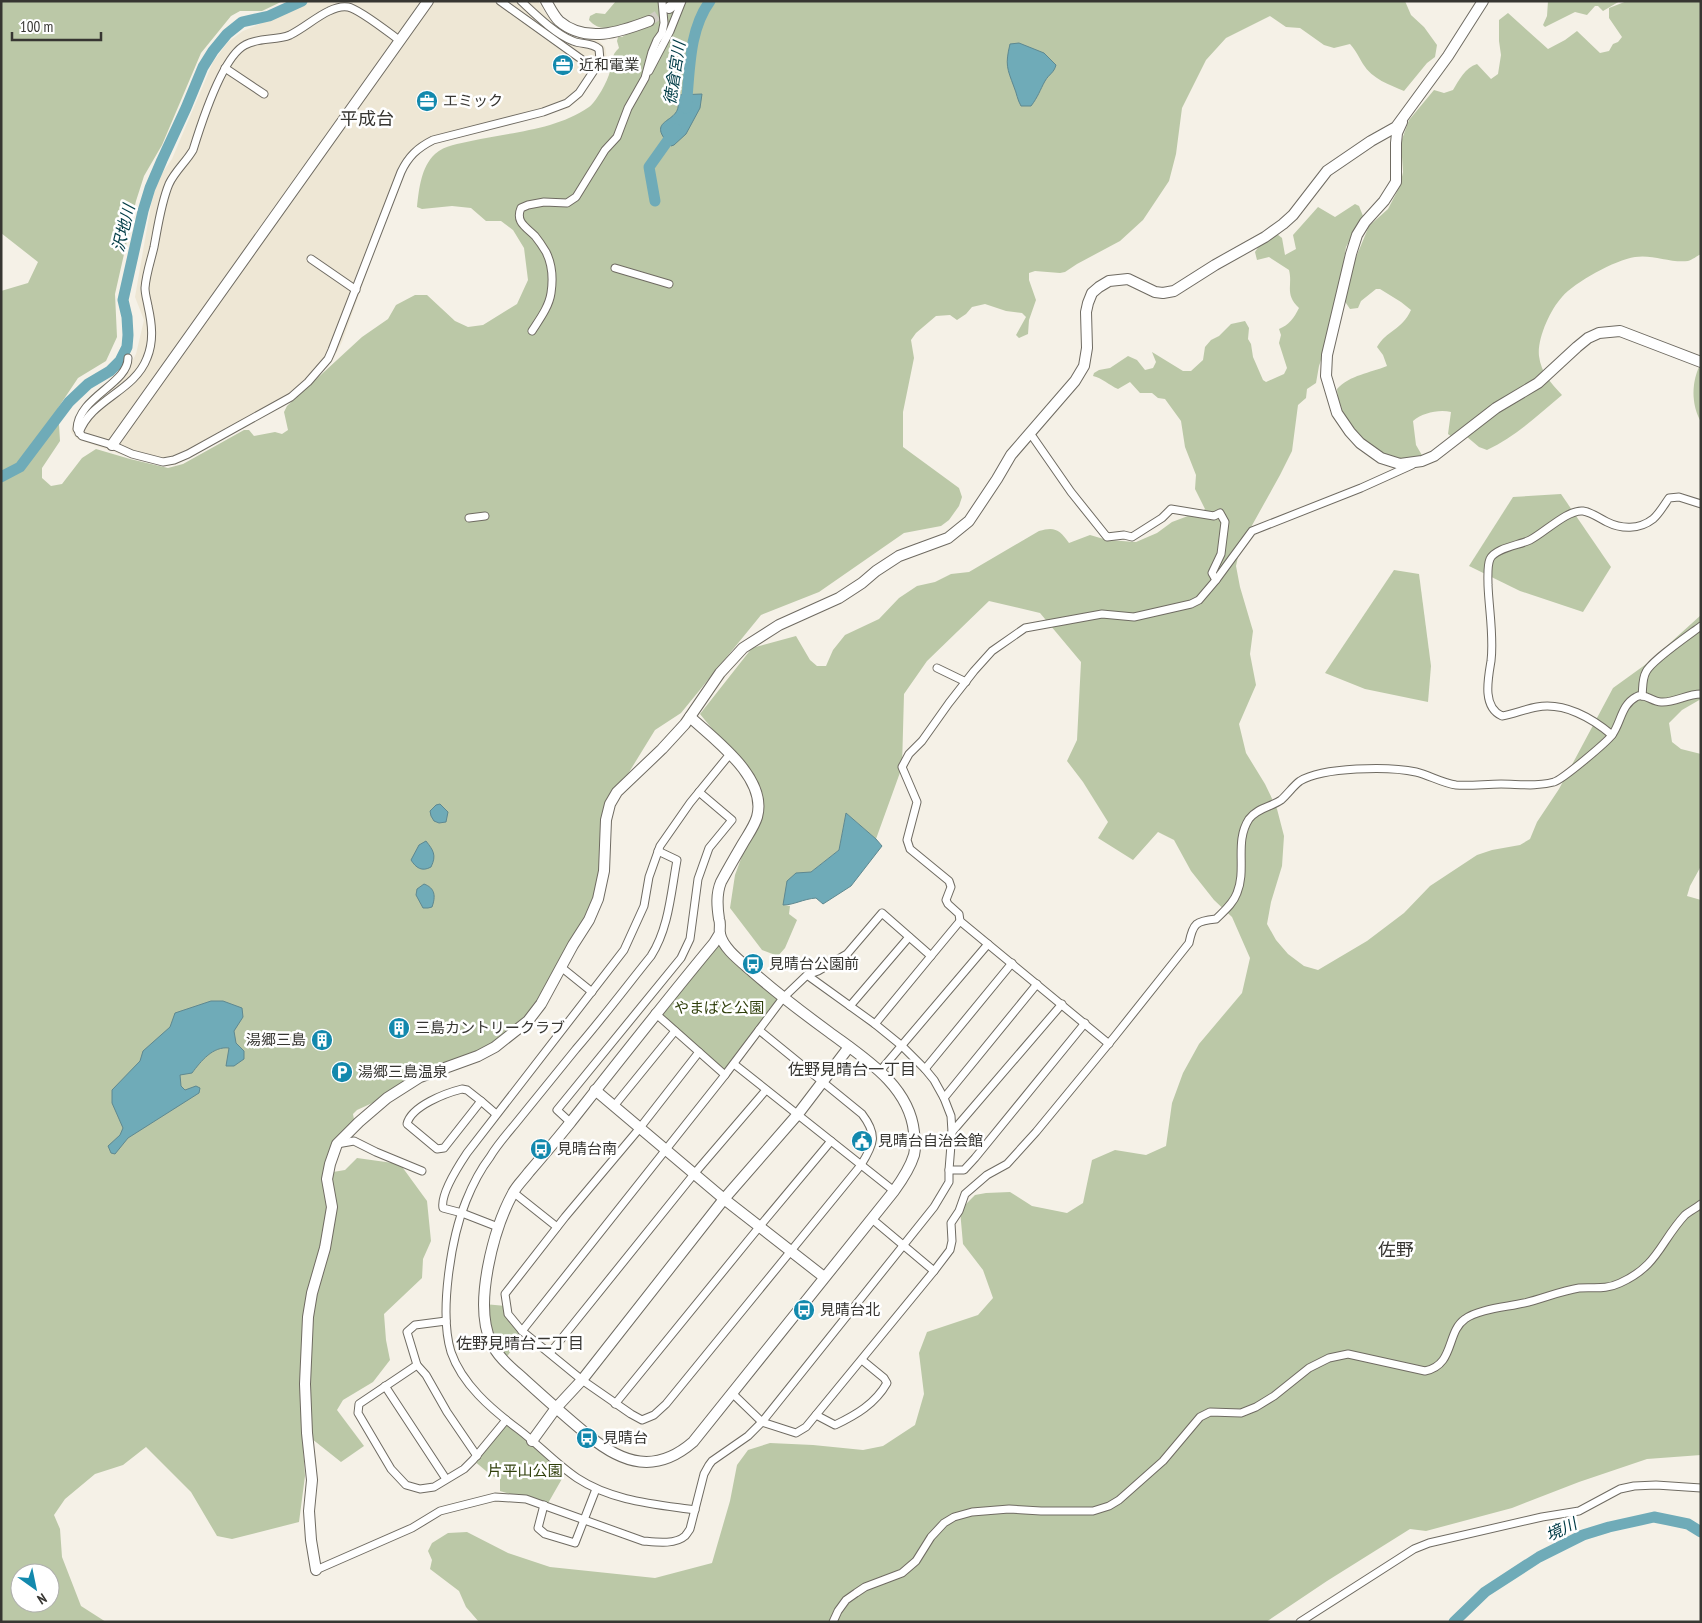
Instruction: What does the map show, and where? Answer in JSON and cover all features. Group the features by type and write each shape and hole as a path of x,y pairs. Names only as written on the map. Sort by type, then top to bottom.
{"street":[{"path":"112,445 428,1"},
{"path":"500,1 595,69"},
{"path":"128,358 124,371 88,404 77,425 77,429 82,436 112,445 132,454 163,462 174,460 290,397 308,382 328,359 342,328 405,163 417,150 433,140 567,103 579,93 595,69 600,60 599,49 590,43 578,43 565,37 521,1"},
{"path":"546,1 558,20 580,32 604,34 623,31 649,21"},
{"path":"532,331 548,305 552,279 547,254 535,236 518,218 520,208 544,202 567,203 576,197 605,150 617,137 628,108 670,31 682,1"},
{"path":"807,975 902,1046 934,1080 951,1116 949,1182 934,1207 904,1246 762,1422 748,1436 709,1465 704,1474 690,1529 685,1536 676,1540 643,1541 524,1498 495,1498 440,1511 412,1528 316,1570 308,1511 312,1480 307,1433 305,1384 308,1317 332,1208 327,1180 337,1144 358,1122 387,1098 420,1077 478,1056 495,1047 514,1034 528,1021 541,1004 589,920 598,899 604,872 606,820 610,804 617,792 662,749 690,716 720,673 743,648 779,625 839,598 899,556 948,538 969,521 1011,455 1076,381 1084,366 1087,348 1086,312 1088,303 1092,294 1099,286 1109,282 1128,279 1155,292 1174,291 1265,237 1283,224 1293,215 1327,171 1371,140 1396,127 1448,56 1483,1"},
{"path":"645,78 652,52 662,33 670,3"},
{"path":"79,433 95,408 128,384 140,371 146,360 152,337 152,323 145,289 162,208 170,182 192,150 208,106 225,68 239,49 253,41 290,35 329,11 340,7 356,10 399,40"},
{"path":"225,68 264,94"},
{"path":"1407,112 1397,133 1396,182 1384,200 1365,222 1357,235 1351,254 1327,355 1326,376 1337,413 1360,443 1370,451 1400,464 1422,461"},
{"path":"311,259 356,290"},
{"path":"615,268 669,284"},
{"path":"875,1024 960,921 960,914 946,900 951,887 949,881 910,849 907,840 917,802 902,767 909,754 992,651 1025,628 1102,614 1134,617 1190,604 1199,600 1252,531 1361,488 1434,456 1496,408 1538,383 1577,347 1588,338 1599,333 1620,331 1701,362"},
{"path":"1030,433 1071,492 1107,537 1124,535 1132,537 1162,518 1171,509 1214,516 1220,514 1225,522 1221,554 1212,573 1216,580"},
{"path":"1612,735 1595,722 1576,712 1558,707 1538,706 1502,716 1492,709 1488,680 1492,654 1488,576 1490,559 1497,552 1530,540 1573,512 1582,511 1626,528 1643,526 1654,519 1669,498 1678,497 1701,504"},
{"path":"469,518 485,516"},
{"path":"1642,696 1646,670 1653,662 1701,626"},
{"path":"937,668 966,682"},
{"path":"732,1393 762,1422 796,1433 806,1427 950,1250 952,1223 965,1194 987,1174 1007,1164 1036,1132 1189,943 1192,930 1196,924 1202,920 1216,919 1234,900 1238,892 1241,876 1240,847 1243,831 1251,817 1261,809 1281,800 1301,781 1326,773 1372,768 1416,772 1454,784 1541,784 1556,782 1570,773 1612,735 1620,716 1634,698 1642,696 1658,702 1672,702 1690,694 1701,694"},
{"path":"690,716 748,774 754,784 758,805 756,818 718,890 717,902 721,924 720,933 714,943 655,1013 513,1192 498,1227 486,1277 484,1317 490,1341 498,1354 595,1441 618,1456 632,1461 654,1462 673,1456 688,1446 894,1191 911,1164 915,1143 913,1124 908,1109 900,1093 880,1071 783,998 726,946 720,933"},
{"path":"498,1227 443,1208 442,1202 457,1169 496,1114 624,950 644,906 649,877 660,846 699,792 730,754"},
{"path":"570,1122 557,1110 680,958 690,939 698,879 710,848 732,820 699,792"},
{"path":"658,850 677,860 666,918 658,945 490,1157 473,1186 462,1213 448,1282 446,1322 451,1352 462,1374 471,1386 506,1420 577,1477 596,1489 634,1501 695,1510"},
{"path":"522,1331 734,1064 783,998 807,975 818,971 847,954 882,913 931,956"},
{"path":"960,921 1109,1044"},
{"path":"850,1006 909,937"},
{"path":"880,1071 988,944"},
{"path":"925,1069 1012,963"},
{"path":"561,967 592,992"},
{"path":"944,1098 1037,984"},
{"path":"952,1132 1062,1004"},
{"path":"655,1013 725,1075"},
{"path":"949,1170 964,1170 976,1158 1085,1023"},
{"path":"699,1052 505,1294 508,1314 522,1331 582,1380 615,1404 642,1420 659,1412 861,1165 869,1152 874,1135 862,1114 759,1030"},
{"path":"614,1106 675,1031"},
{"path":"532,1441 556,1408 582,1380 724,1199 798,1114 849,1047"},
{"path":"734,1064 894,1191"},
{"path":"481,1101 444,1148 437,1148 407,1124 408,1117 426,1103 462,1089 467,1090 481,1101 496,1114"},
{"path":"595,1090 724,1199 824,1278"},
{"path":"550,1353 694,1174 766,1090"},
{"path":"615,1404 831,1141"},
{"path":"337,1144 354,1142 422,1171"},
{"path":"513,1192 557,1227"},
{"path":"833,1622 846,1600 865,1587 902,1573 916,1561 930,1537 944,1524 954,1518 972,1512 1009,1509 1093,1511 1109,1506 1119,1500 1163,1461 1192,1424 1200,1417 1210,1412 1241,1413 1256,1407 1274,1396 1309,1368 1329,1358 1338,1356 1348,1354 1425,1370 1434,1369 1446,1356 1459,1324 1464,1319 1482,1311 1526,1303 1566,1291 1580,1288 1607,1288 1622,1282 1645,1269 1656,1257 1679,1223 1687,1214 1701,1204"},
{"path":"872,1219 934,1271"},
{"path":"446,1322 415,1325 407,1332 417,1365 426,1375 447,1412 477,1456"},
{"path":"816,1415 835,1425 866,1408 884,1389 887,1383 884,1378 862,1360"},
{"path":"417,1365 358,1404 358,1413 392,1469 406,1485 420,1489 434,1487 464,1468 477,1456 506,1420"},
{"path":"385,1386 446,1479"},
{"path":"1300,1622 1414,1549 1429,1543 1542,1517 1579,1511 1620,1489 1634,1486 1656,1485 1701,1488"},
{"path":"544,1506 538,1528 545,1534 575,1543 596,1489"}],"shaded area":[{"path":"310,1 538,1 557,26 577,38 598,40 605,47 607,59 581,98 568,108 442,141 427,147 408,165 394,197 342,342 332,361 312,381 177,464 166,466 120,454 77,439 71,432 74,421 86,403 127,371 136,354 144,320 135,297 151,205 158,179 172,159 213,62 228,42 243,31"}],"green space":[{"path":"1,1 283,1 262,11 240,11 231,16 201,53 162,145 144,176 136,201 115,294 117,337 106,361 78,378 58,408 60,441 42,468 42,478 51,486 62,484 82,458 96,449 168,468 183,464 244,430 249,430 254,436 275,432 282,434 288,430 284,412 287,406 362,337 388,319 396,305 415,295 427,295 455,321 468,327 483,325 517,304 528,280 524,248 513,230 501,221 486,221 471,208 452,206 422,209 417,207 424,172 430,159 439,151 448,147 547,126 575,115 589,107 607,80 613,56 619,48 618,37 627,34 625,25 597,26 589,20 590,16 596,13 605,14 616,1 1405,1 1411,15 1424,27 1437,45 1435,57 1427,63 1404,91 1371,74 1350,44 1334,48 1324,45 1300,28 1286,27 1270,16 1226,38 1206,60 1182,108 1176,154 1169,181 1143,220 1120,241 1065,272 1035,271 1029,273 1029,280 1036,300 1029,320 1028,334 1019,338 1016,335 1026,317 1022,313 1006,311 985,304 972,307 957,320 950,315 936,316 916,333 911,340 914,358 903,412 903,447 959,488 962,497 959,506 949,520 941,526 904,533 819,592 761,615 681,713 655,730 615,795 606,820 604,871 591,915 535,1012 495,1047 357,1110 353,1114 355,1125 330,1164 323,1170 327,1173 345,1170 357,1158 400,1164 427,1201 431,1241 423,1259 422,1278 384,1314 390,1360 373,1382 343,1400 337,1410 364,1446 341,1462 302,1431 305,1476 299,1522 232,1539 217,1536 191,1492 146,1447 123,1465 95,1474 65,1499 54,1515 60,1529 62,1557 81,1606 106,1622 1,1622 1,291 28,283 38,262 1,233"},
{"path":"1548,1 1620,1 1603,11 1598,6 1595,6 1587,15 1575,12 1545,27 1543,25 1547,16"},
{"path":"1627,1 1701,1 1701,254 1688,261 1641,256 1627,259 1596,272 1568,291 1557,303 1549,317 1542,333 1539,349 1540,362 1544,373 1562,395 1526,425 1497,445 1487,450 1479,447 1460,431 1452,437 1448,434 1451,412 1436,411 1413,421 1416,445 1423,457 1408,461 1389,457 1370,447 1355,434 1339,410 1337,389 1354,377 1387,366 1383,355 1377,347 1385,337 1403,322 1411,310 1380,289 1376,289 1361,301 1358,308 1350,309 1344,300 1352,267 1369,226 1388,209 1400,186 1403,172 1401,142 1409,120 1434,90 1444,93 1453,90 1469,68 1477,64 1491,79 1498,74 1501,55 1499,20 1508,13 1548,49 1577,31 1600,53 1609,51 1613,44 1622,37 1609,18 1609,8"},
{"path":"1355,204 1359,206 1363,216 1346,247 1340,287 1316,383 1307,389 1306,398 1298,405 1292,451 1240,547 1236,566 1253,631 1250,654 1256,685 1239,724 1246,753 1265,784 1277,809 1284,836 1282,866 1271,902 1267,924 1276,940 1288,954 1304,966 1318,970 1367,941 1404,913 1430,886 1477,855 1520,845 1530,839 1537,822 1559,789 1613,688 1649,662 1701,615 1701,699 1682,710 1669,723 1672,742 1681,749 1701,754 1701,866 1690,886 1687,896 1701,900 1701,1455 1647,1459 1579,1482 1512,1508 1426,1531 1410,1529 1266,1622 479,1622 466,1607 459,1591 430,1569 432,1560 428,1551 432,1543 448,1533 467,1532 508,1553 550,1567 655,1578 712,1563 730,1501 737,1465 748,1450 770,1443 863,1450 883,1446 915,1425 924,1394 919,1353 927,1332 978,1315 993,1298 983,1270 963,1244 960,1210 975,1195 1010,1192 1032,1206 1067,1213 1083,1203 1092,1160 1115,1150 1146,1155 1166,1146 1172,1103 1183,1073 1199,1044 1242,993 1250,958 1232,917 1214,900 1191,871 1174,840 1158,832 1133,860 1098,838 1108,822 1083,782 1067,761 1077,740 1081,662 1040,613 989,601 927,661 904,694 902,767 876,839 846,813 839,850 811,872 784,905 790,906 789,914 797,920 785,948 778,956 762,950 730,908 735,875 756,818 748,773 700,714 752,648 796,636 810,660 817,666 826,666 833,650 845,635 879,619 899,598 917,586 935,582 951,574 969,572 1039,531 1057,530 1069,543 1090,535 1107,540 1136,542 1157,533 1172,522 1188,516 1198,515 1205,509 1195,489 1196,475 1185,447 1181,421 1165,399 1158,398 1152,393 1140,393 1130,382 1118,389 1093,376 1094,373 1110,368 1128,356 1137,360 1145,370 1153,368 1156,362 1152,352 1183,371 1191,371 1203,360 1205,347 1211,340 1219,336 1231,324 1245,321 1249,328 1248,339 1251,344 1253,357 1263,380 1266,382 1284,374 1287,368 1279,343 1281,335 1279,329 1291,321 1299,308 1294,303 1290,294 1289,270 1269,257 1257,260 1255,252 1259,246 1277,234 1282,238 1285,255 1296,249 1293,235 1318,207 1335,217"},
{"path":"1701,363 1701,422 1695,408 1693,393 1695,377"},
{"path":"1561,494 1611,567 1583,612 1520,591 1469,566 1513,497"},
{"path":"1394,570 1419,574 1431,666 1428,702 1365,689 1325,673"},
{"name":"やまばと公園","path":"714,943 726,946 783,998 725,1075 655,1013"},
{"path":"484,1304 506,1306 524,1332 504,1361 498,1354"},
{"name":"片平山公園","path":"506,1420 567,1470 547,1505 500,1491 500,1479 492,1476 473,1460"}],"water":[{"path":"1019,43 1044,53 1056,65 1031,106 1021,106 1008,66 1010,44"},
{"path":"702,94 700,108 686,134 671,146 663,136 661,129 662,124 676,112 678,105 676,95"},
{"path":"440,804 448,812 446,822 439,823 434,821 430,811"},
{"path":"846,813 882,846 851,886 823,904 816,898 783,905 787,881 796,873 811,872 839,850"},
{"path":"426,841 432,850 434,859 431,867 422,869 417,867 411,860 419,845"},
{"path":"424,884 434,893 432,907 423,908 416,895 417,889"},
{"path":"211,1001 223,1001 242,1008 243,1017 234,1031 236,1043 244,1051 244,1059 234,1066 226,1066 229,1048 218,1049 203,1059 192,1073 180,1075 181,1086 185,1090 196,1086 200,1088 199,1093 128,1138 115,1154 111,1153 108,1146 120,1135 123,1128 112,1103 112,1090 140,1061 143,1051 170,1027 175,1013"}],"waterway":[{"name":"沢地川","path":"1,477 20,467 69,402 88,384 110,371 120,361 127,347 127,317 123,300 143,211 162,160 203,67 213,51 227,34 242,22 269,16 302,1"},
{"name":"徳倉宮川","path":"686,108 694,39 703,13 710,1"},
{"name":"徳倉宮川","path":"655,201 649,167 676,129"},
{"name":"境川","path":"1454,1622 1485,1592 1539,1557 1583,1535 1654,1517 1688,1524 1701,1532"}],"tunnel":[{"path":"649,21 669,8"}],"place":[{"name":"近和電業","path":"563,65"},
{"name":"エミック","path":"427,101"},
{"name":"見晴台公園前","path":"753,964"},
{"name":"三島カントリークラブ","path":"399,1028"},
{"name":"湯郷三島","path":"322,1040"},
{"name":"湯郷三島温泉","path":"342,1072"},
{"name":"見晴台自治会館","path":"862,1141"},
{"name":"見晴台南","path":"541,1149"},
{"name":"見晴台北","path":"804,1310"},
{"name":"見晴台","path":"587,1438"}],"district":[{"name":"平成台","path":"367,119"},
{"name":"佐野見晴台一丁目","path":"852,1069"},
{"name":"佐野","path":"1396,1250"},
{"name":"佐野見晴台二丁目","path":"520,1343"}]}
